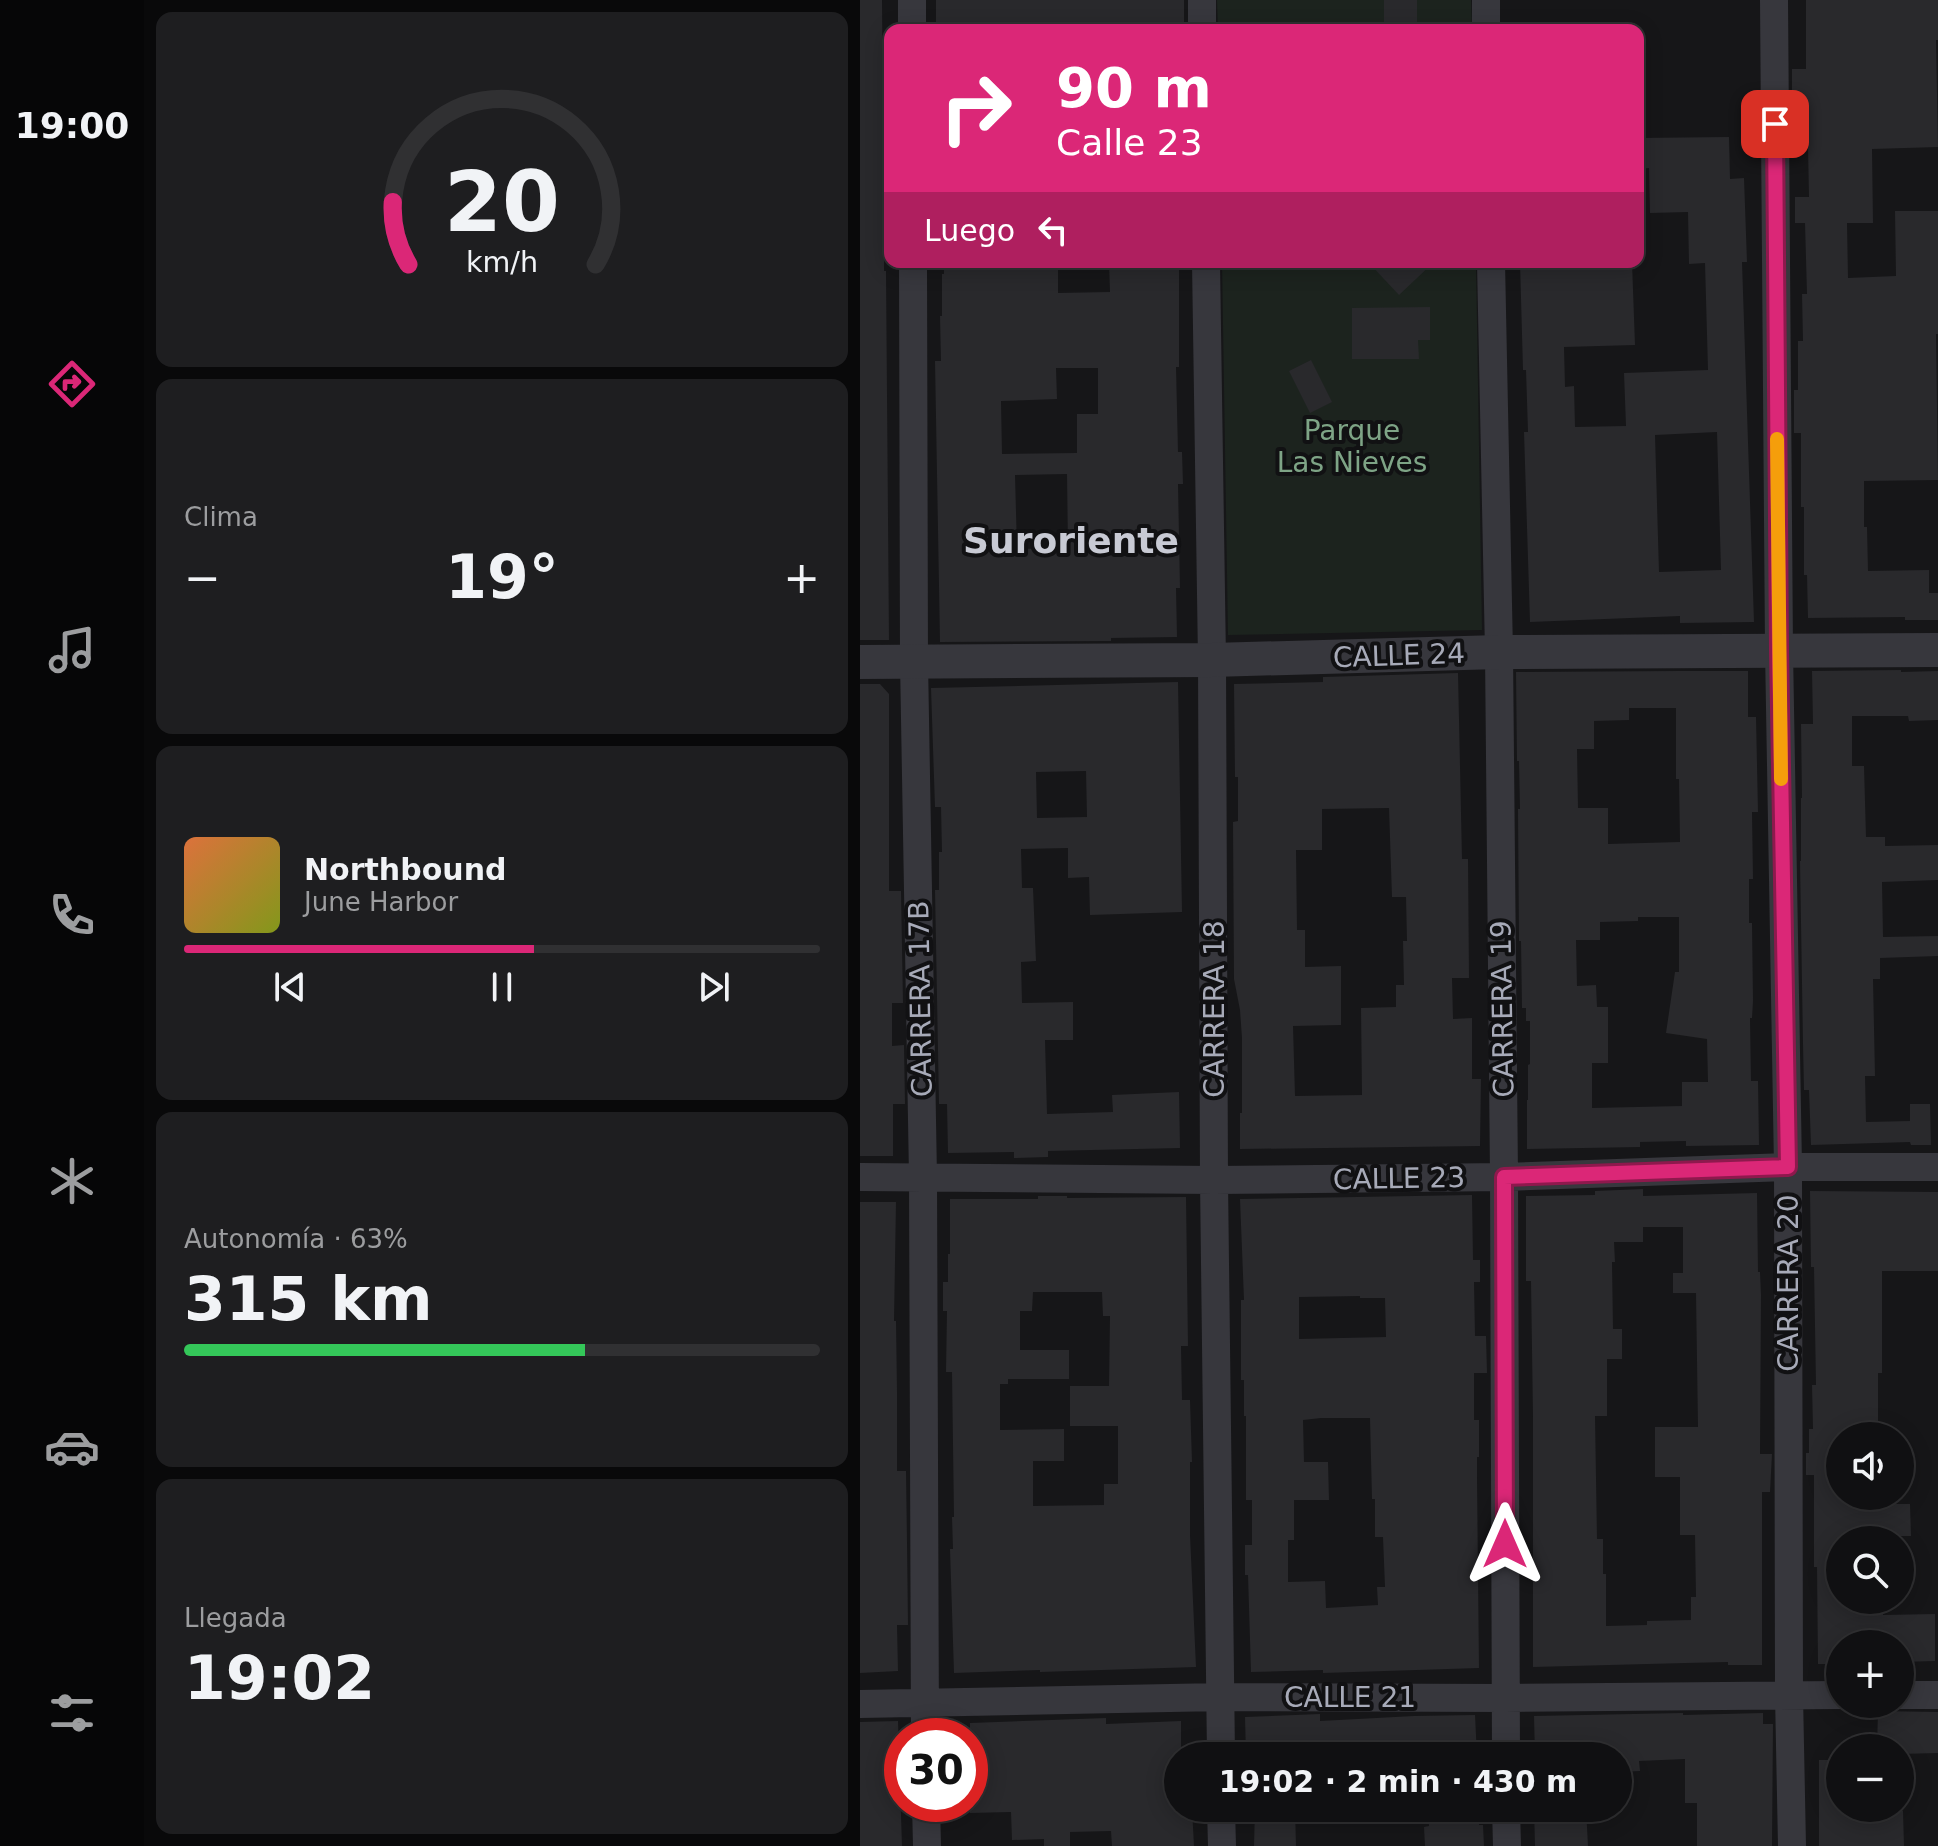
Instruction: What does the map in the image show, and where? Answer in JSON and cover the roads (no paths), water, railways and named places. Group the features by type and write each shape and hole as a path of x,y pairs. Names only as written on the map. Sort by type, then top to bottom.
{"street":[{"path":"912,0 912,24"},
{"path":"1202,0 1202,24"},
{"path":"1486,0 1486,24"},
{"name":"CARRERA 20","path":"1774,0 1779,650 1788,1167 1792,1846"},
{"name":"CARRERA 17B","path":"913,268 914,661 923,1177 925,1718"},
{"name":"CARRERA 18","path":"1206,268 1221,1742"},
{"name":"CARRERA 19","path":"1491,268 1499,652 1506,1742"},
{"name":"CALLE 24","path":"860,662 1212,660 1499,652 1938,650"},
{"name":"CALLE 23","path":"860,1177 1214,1180 1504,1177 1788,1167 1938,1167"},
{"name":"CALLE 21","path":"860,1704 1221,1697 1826,1695"},
{"path":"1914,1695 1938,1695"},
{"path":"926,1822 927,1846"},
{"path":"1221,1822 1222,1846"},
{"path":"1506,1822 1507,1846"}],"district":[{"name":"Suroriente","path":"1071,540"}],"park label":[{"name":"Parque Las Nieves","path":"1352,446"}]}
